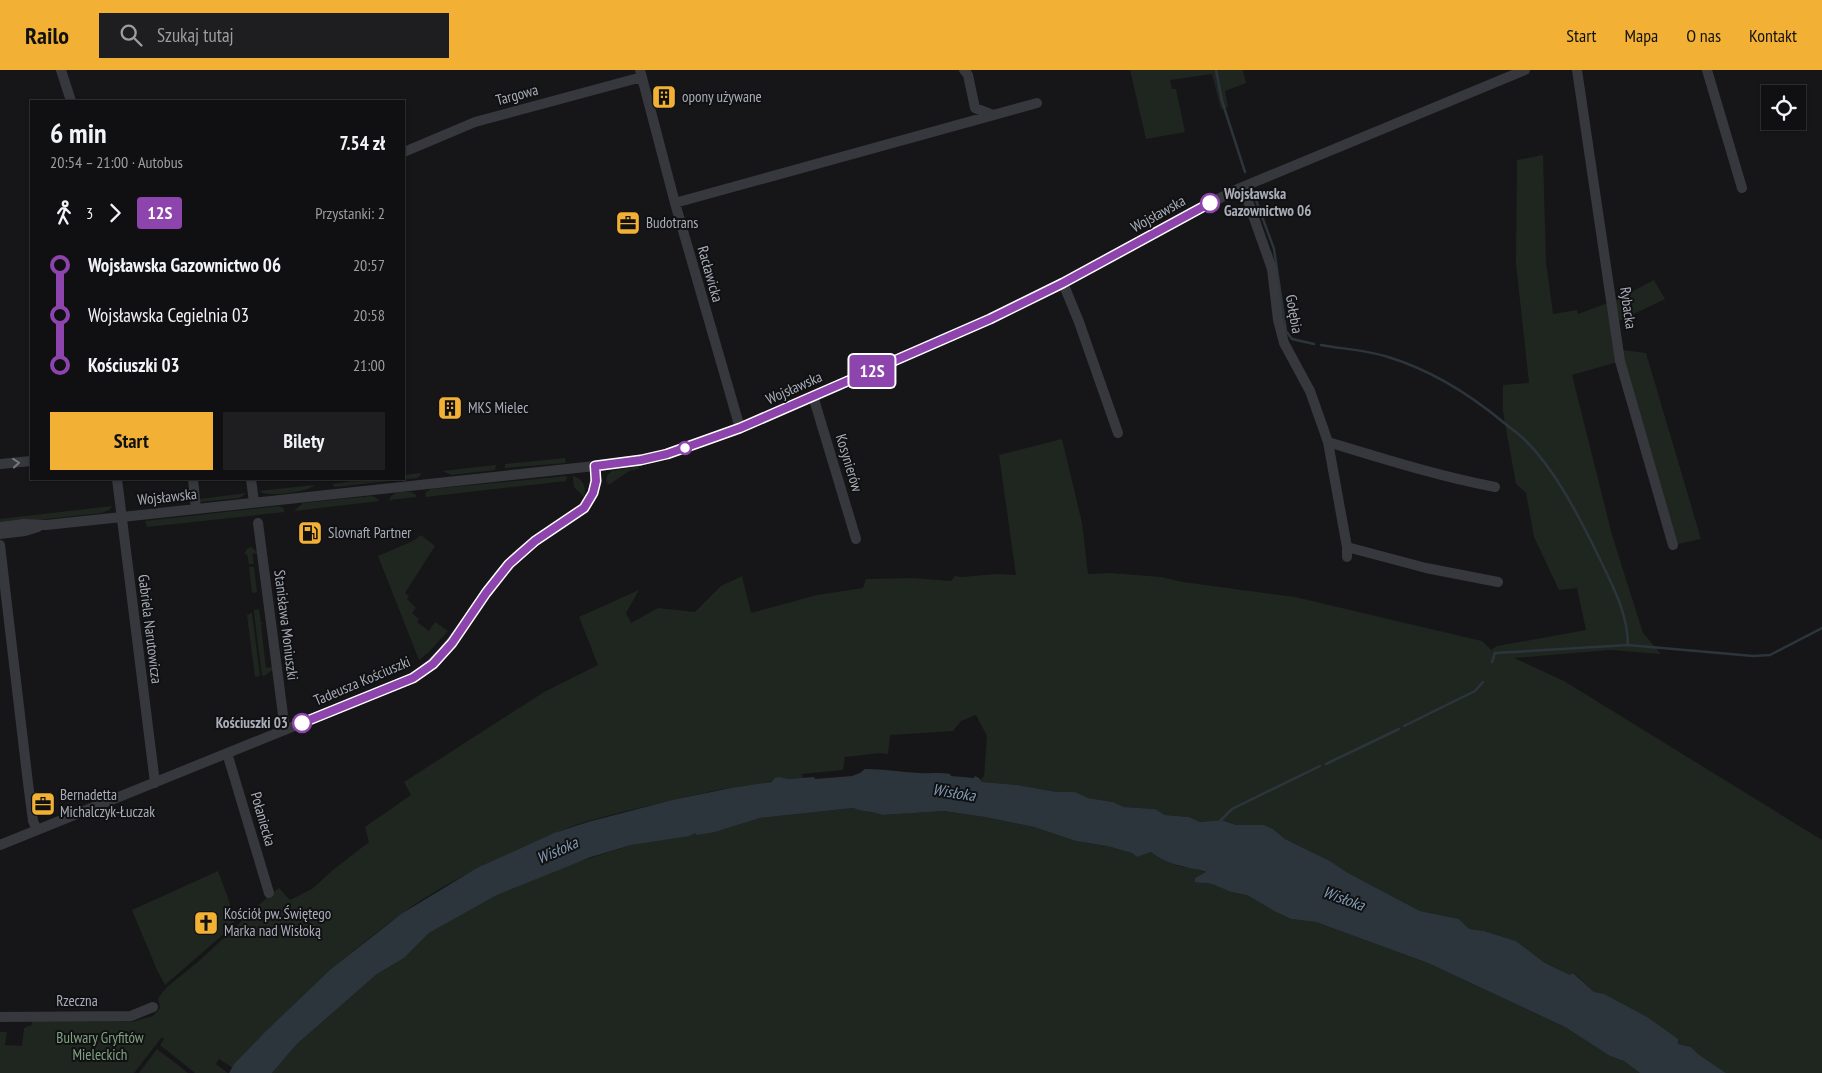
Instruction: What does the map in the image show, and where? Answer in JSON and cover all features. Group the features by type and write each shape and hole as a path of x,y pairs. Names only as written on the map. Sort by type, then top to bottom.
{"street":[{"path":"61,70 71,100"},
{"path":"964,70 968,76 976,108 993,115"},
{"name":"Wojsławska","path":"0,527 24,524 46,525 595,466 641,460 667,454 740,428 990,319 1063,283 1192,212 1240,188 1525,70"},
{"name":"Rybacka","path":"1577,70 1620,361 1673,545"},
{"path":"1707,70 1742,188"},
{"name":"Targowa","path":"405,152 475,122 641,74"},
{"name":"Racławicka","path":"641,74 675,202 740,428"},
{"path":"675,202 1037,103"},
{"name":"Gołębia","path":"1240,188 1248,202 1272,269 1278,320 1284,343 1310,391 1328,442 1347,552 1498,582"},
{"path":"1063,283 1079,322 1118,433"},
{"name":"Kosynierów","path":"813,396 856,539"},
{"path":"1328,442 1431,473 1495,487"},
{"path":"0,464 30,461"},
{"name":"Tadeusza Kościuszki","path":"0,845 413,678 433,664 452,643 486,593 509,564 535,541 584,508 593,493 596,481 595,466"},
{"name":"Gabriela Narutowicza","path":"117,480 155,782"},
{"path":"193,480 196,509"},
{"path":"251,480 254,502"},
{"name":"Stanisława Moniuszki","path":"258,523 284,730"},
{"name":"Wojsławska","path":"0,534 25,531 46,525"},
{"path":"0,546 28,783 36,830"},
{"name":"Połaniecka","path":"227,753 269,893"},
{"name":"Rzeczna","path":"0,1017 131,1016 153,1007"}],"green space":[{"path":"1130,70 1243,70 1246,83 1225,91 1228,107 1221,109 1212,74 1170,80 1172,89 1176,89 1185,132 1146,139"},
{"name":"Bulwary Gryfitów Mieleckich","path":"1543,155 1546,262 1553,314 1577,310 1578,314 1616,300 1654,280 1665,299 1619,321 1623,350 1646,353 1701,539 1673,545 1621,361 1572,375 1612,535 1643,633 1661,654 1610,650 1514,658 1564,681 1822,840 1822,1073 1726,1073 1691,1047 1678,1044 1604,994 1594,992 1574,973 1570,975 1545,963 1516,941 1484,931 1469,929 1459,919 1420,911 1348,873 1330,861 1285,839 1273,829 1264,825 1236,825 1221,820 1200,822 1189,817 1165,815 1155,809 1124,807 1113,802 1088,798 1075,792 1057,792 1017,785 982,782 987,736 976,715 961,721 953,731 890,735 888,754 845,757 843,770 802,774 803,778 788,779 780,777 758,784 718,790 621,812 570,827 500,858 427,897 377,932 293,1005 234,1064 233,1068 219,1059 216,1064 228,1073 195,1073 160,1045 164,1039 162,1037 134,1073 0,1073 0,1032 7,1032 5,1045 22,1046 24,1028 31,1026 32,1021 129,1020 132,1022 153,1016 160,1008 158,998 167,987 200,960 272,893 279,888 290,900 312,889 369,842 365,827 411,795 404,782 544,692 598,665 579,617 639,590 626,613 631,623 658,608 695,612 721,586 742,576 751,613 817,595 863,588 866,579 913,578 951,581 955,576 1016,575 999,455 1062,439 1082,523 1088,574 1110,573 1161,577 1183,582 1295,597 1482,641 1491,650 1497,646 1586,630 1577,588 1559,590 1534,537 1526,493 1516,484 1503,412 1503,385 1529,383 1516,264 1517,160"},
{"path":"565,458 566,463 505,468 505,464"},
{"path":"496,465 495,470 452,475 442,471"},
{"path":"639,466 639,469 629,471 610,484 606,481 607,476 612,471"},
{"path":"421,473 417,478 405,479 405,475"},
{"path":"567,476 566,481 425,497 426,492 431,489"},
{"path":"573,476 583,484 585,490 584,497 574,487"},
{"path":"362,480 399,480 335,487 332,484"},
{"path":"315,485 304,490 279,494 259,491"},
{"path":"401,492 411,492 417,497 389,500 392,495"},
{"path":"247,493 239,498 200,502 200,499"},
{"path":"371,496 380,501 294,511 303,503"},
{"path":"112,506 109,510 102,513 0,524 0,519"},
{"path":"279,506 285,512 147,527 145,521"},
{"path":"421,535 435,546 405,593 409,596 407,599 416,608 412,613 419,619 417,622 429,631 435,622 448,631 419,660 378,556 413,541"},
{"path":"251,547 258,553 252,554 254,564 249,564 247,554 244,554"},
{"path":"249,567 254,567 257,592 252,593"},
{"path":"259,609 261,623 263,623 261,625 266,668 272,667 272,670 262,676 254,613 254,610"},
{"path":"252,613 260,676 255,677 247,615"},
{"path":"853,808 882,815 944,811 985,817 1034,827 1076,841 1107,846 1132,853 1137,857 1151,852 1171,863 1207,873 1200,875 1206,884 1212,884 1231,892 1247,895 1291,919 1316,922 1428,963 1565,1027 1610,1056 1624,1061 1640,1073 272,1073 297,1044 377,974 404,958 429,933 497,895 569,865 631,845 695,833 715,832 760,818"},
{"path":"218,871 229,901 234,925 165,985 132,910"},
{"path":"157,1049 188,1073 139,1073"}],"water":[{"name":"Wisłoka","path":"865,769 946,773 951,776 974,778 975,776 982,782 1017,785 1057,792 1075,792 1088,798 1113,802 1124,807 1155,809 1165,815 1189,817 1200,822 1221,820 1236,825 1264,825 1273,829 1285,839 1330,861 1348,873 1420,911 1459,919 1469,929 1484,931 1516,941 1545,963 1570,975 1573,973 1594,992 1604,994 1647,1017 1678,1039 1678,1044 1691,1047 1726,1073 1640,1073 1624,1061 1610,1056 1565,1027 1428,963 1316,922 1291,919 1247,895 1231,892 1212,884 1195,882 1195,878 1206,872 1169,863 1151,852 1137,857 1132,853 1107,846 1076,841 1034,827 985,817 944,811 882,815 853,808 760,818 715,832 697,835 695,833 689,836 631,845 591,857 497,895 429,933 404,958 377,974 297,1044 272,1073 229,1073 234,1064 266,1031 330,970 401,914 477,868 554,833 672,800 771,782 775,778 780,777 788,779 814,777 815,779 852,776"}],"waterway":[{"path":"1216,70 1222,101 1245,172"},
{"path":"1256,200 1274,249 1286,331 1292,339 1314,344"},
{"path":"1321,345 1380,355 1404,362 1434,376 1463,392 1490,411 1526,441 1537,452 1556,478 1595,549 1621,608 1625,620 1628,645"},
{"path":"1492,662 1495,653 1628,645 1753,656 1770,655 1822,628"},
{"path":"1404,726 1475,691 1483,682"},
{"path":"1326,764 1399,729"},
{"path":"1221,820 1232,809 1320,766"}],"bus line":[{"name":"12S","path":"302,723 413,678 433,664 452,643 486,593 520,552 584,508 593,493 596,481 595,466 641,460 667,454 740,428 990,319 1063,283 1210,203"}],"place":[{"name":"opony używane","path":"664,97"},
{"name":"Wojsławska Gazownictwo 06","path":"1210,203"},
{"name":"Budotrans","path":"628,223"},
{"name":"MKS Mielec","path":"450,408"},
{"name":"Slovnaft Partner","path":"310,533"},
{"name":"Kościuszki 03","path":"302,723"},
{"name":"Bernadetta Michalczyk-Łuczak","path":"43,804"},
{"name":"Kościół pw. Świętego Marka nad Wisłoką","path":"206,923"}]}
